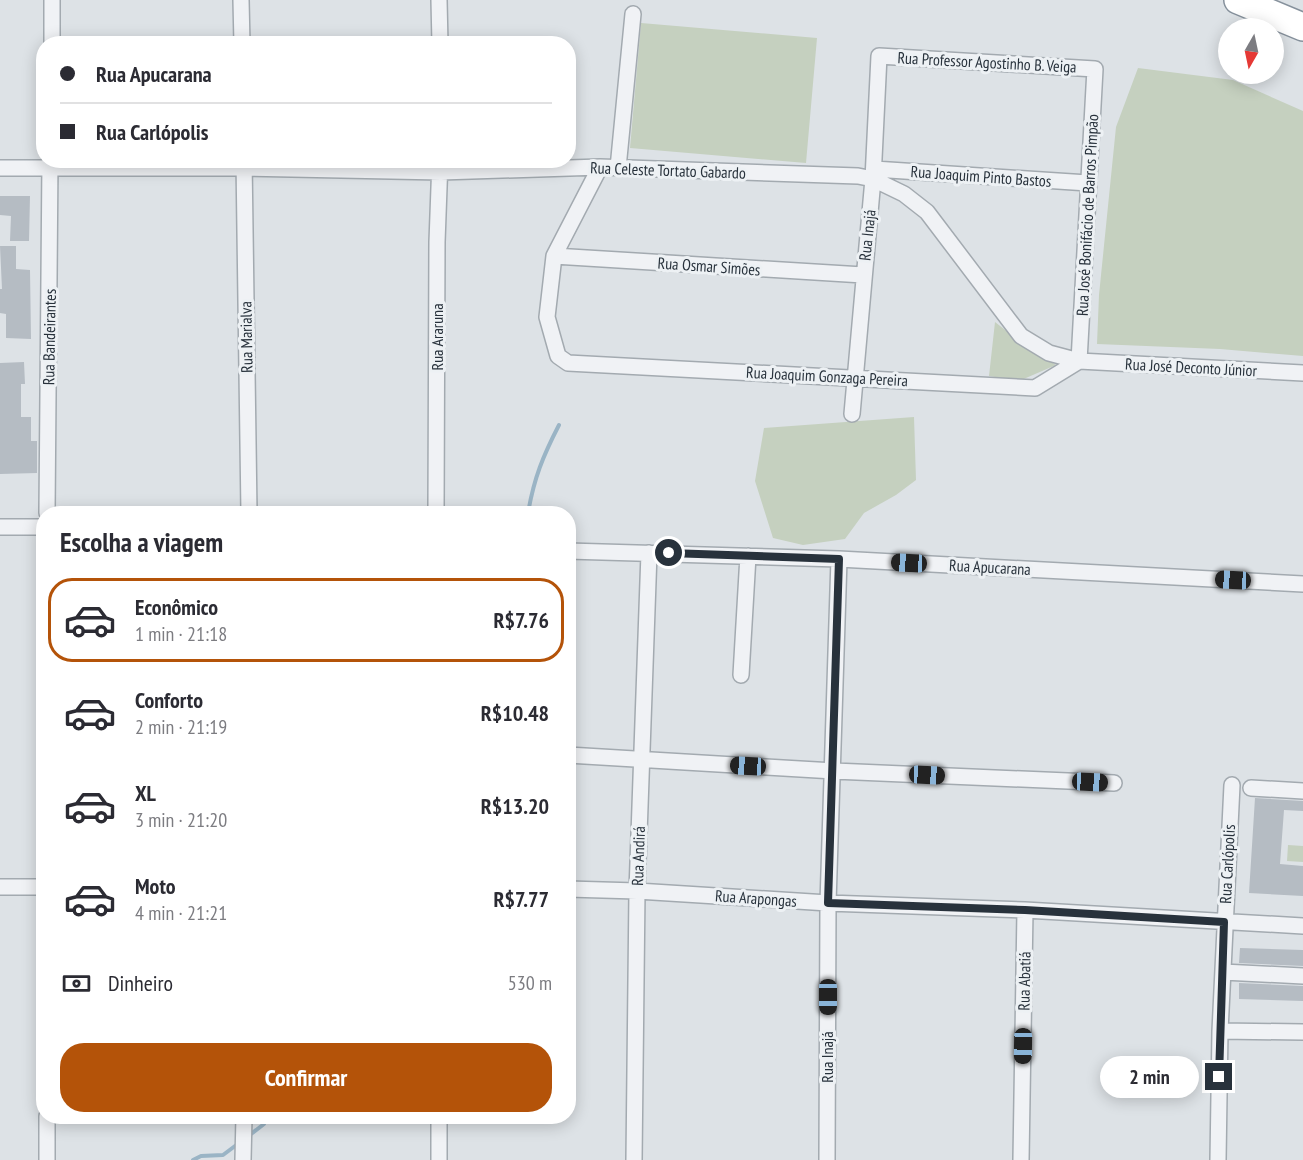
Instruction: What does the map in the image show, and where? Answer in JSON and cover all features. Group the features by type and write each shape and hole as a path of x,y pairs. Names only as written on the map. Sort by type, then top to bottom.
{"highway":[{"path":"1238,0 1303,27"}],"street":[{"path":"52,0 52,36"},
{"path":"241,0 242,36"},
{"path":"440,0 440,36"},
{"path":"618,168 633,14"},
{"name":"Rua Professor Agostinho B. Veiga","path":"879,56 1095,69"},
{"name":"Rua Inajá","path":"852,414 874,174 879,56"},
{"name":"Rua José Bonifácio de Barros Pimpão","path":"1079,361 1095,69"},
{"name":"Rua Celeste Tortato Gabardo","path":"0,168 36,165"},
{"name":"Rua Celeste Tortato Gabardo","path":"576,167 858,176 874,174 927,212 1021,336 1049,353 1079,361"},
{"path":"554,256 600,167"},
{"name":"Rua Bandeirantes","path":"47,506 50,168"},
{"name":"Rua Marialva","path":"244,168 249,506"},
{"name":"Rua Araruna","path":"436,506 437,242 440,168"},
{"name":"Rua Joaquim Pinto Bastos","path":"874,174 1088,183"},
{"name":"Rua Osmar Simões","path":"554,256 863,275"},
{"name":"Rua Joaquim Gonzaga Pereira","path":"554,256 547,317 558,356 568,363 1035,388 1079,361"},
{"name":"Rua José Deconto Júnior","path":"1079,361 1303,373"},
{"path":"0,527 36,527"},
{"name":"Rua Apucarana","path":"576,551 839,559 1303,584"},
{"name":"Rua Andirá","path":"634,1160 637,891 649,553"},
{"path":"741,675 747,556"},
{"name":"Rua Inajá","path":"826,1160 828,903 839,559"},
{"path":"576,756 834,771 1114,783"},
{"name":"Rua Carlópolis","path":"1218,1160 1224,922 1232,785"},
{"path":"1251,788 1303,791"},
{"path":"0,887 36,887"},
{"name":"Rua Arapongas","path":"576,889 828,903 1025,910 1303,926"},
{"name":"Rua Abatiá","path":"1021,1160 1025,910"},
{"path":"1223,972 1303,976"},
{"path":"1220,1031 1303,1032"},
{"path":"47,1124 47,1160"},
{"path":"244,1124 244,1155"},
{"path":"439,1124 439,1160"}],"green space":[{"path":"641,23 817,38 806,163 630,148"},
{"path":"1138,68 1218,78 1218,84 1242,84 1303,111 1303,356 1220,349 1097,344 1099,295 1116,127"},
{"path":"995,322 1023,344 1056,365 1019,381 989,376"},
{"path":"914,417 916,480 896,495 864,513 845,539 803,545 773,538 755,481 764,428"},
{"path":"1288,845 1303,846 1303,862 1287,861"}],"building":[{"path":"0,196 30,196 29,241 10,241 11,216 0,215"},
{"path":"0,246 16,246 16,269 30,270 31,339 6,338 6,314 0,313 0,289 2,289"},
{"path":"24,362 25,384 21,384 21,417 31,417 31,441 37,441 37,473 0,474 0,363"},
{"path":"1255,798 1303,801 1303,811 1284,810 1280,864 1303,866 1303,896 1249,893"},
{"path":"1240,948 1303,950 1303,966 1239,963"},
{"path":"1239,983 1303,986 1303,1001 1239,999"}],"waterway":[{"path":"529,506 540,468 559,425"},
{"path":"247,1137 264,1124"},
{"path":"193,1160 201,1156 223,1155 239,1143"}],"route":[{"path":"669,553 839,559 828,903 1025,910 1224,922 1219,1077"}]}
